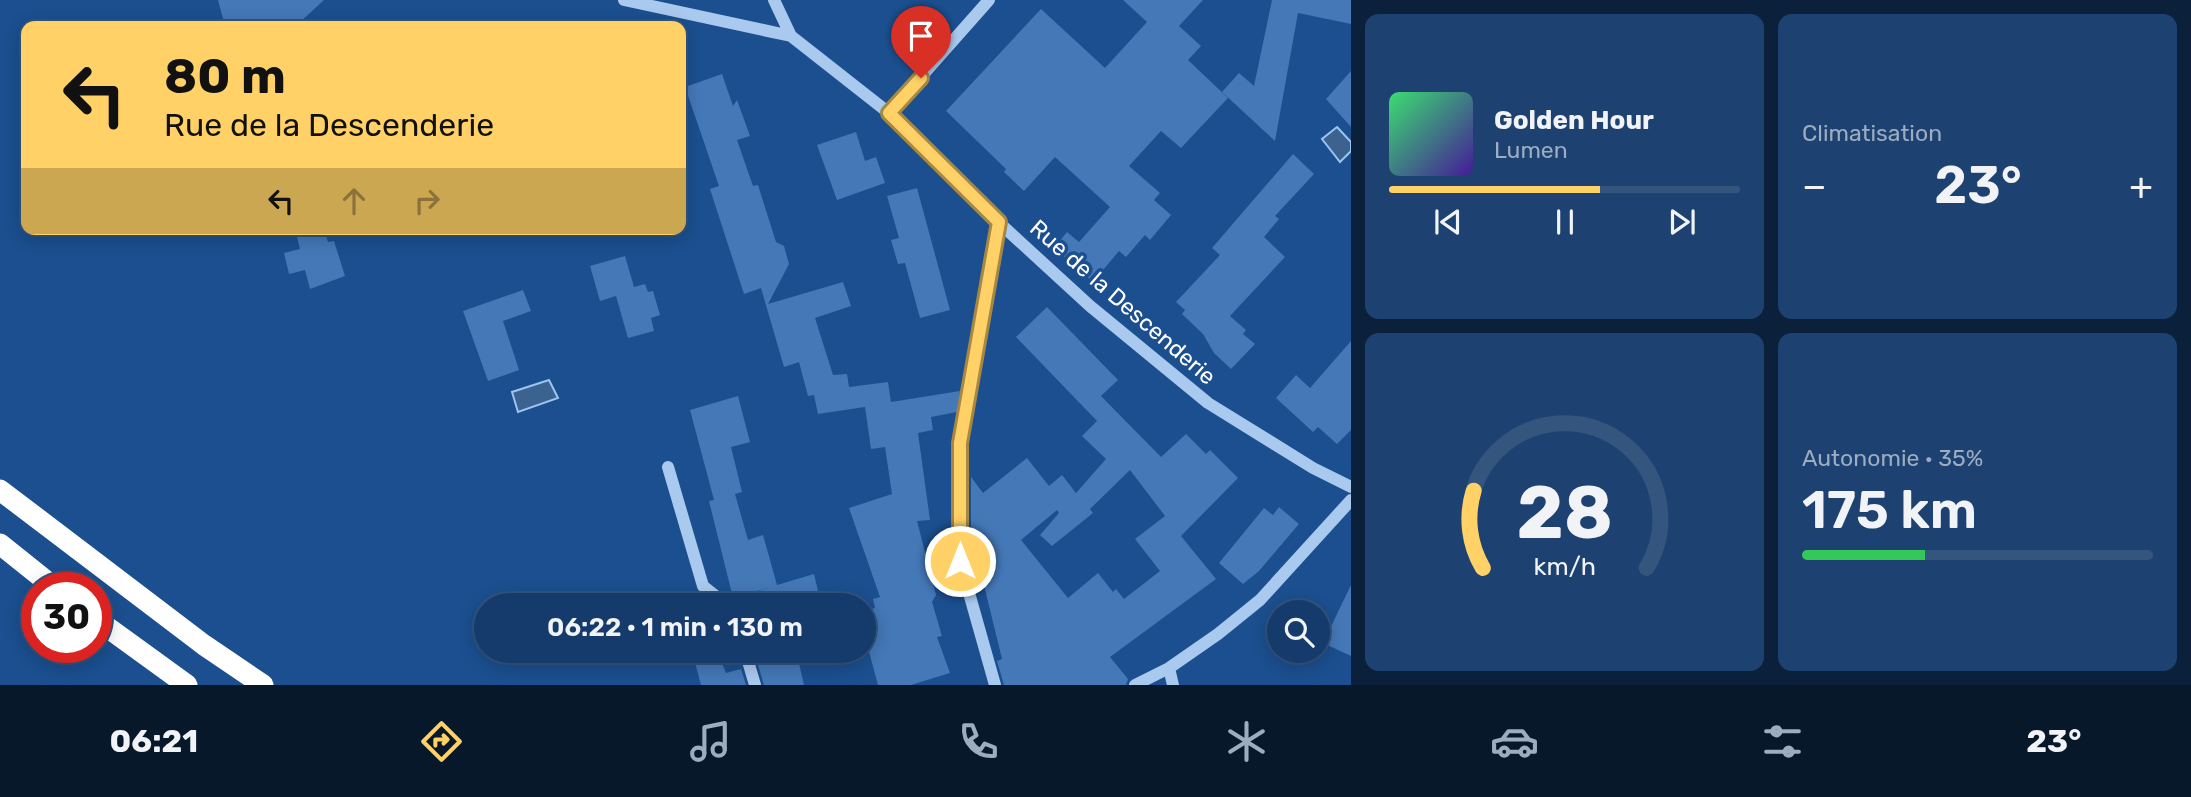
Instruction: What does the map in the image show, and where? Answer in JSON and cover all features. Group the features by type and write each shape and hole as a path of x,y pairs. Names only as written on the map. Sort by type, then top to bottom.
{"highway":[{"path":"0,490 204,645 263,685"},
{"path":"0,544 35,572"},
{"path":"112,631 187,685"}],"street":[{"path":"624,0 791,36"},
{"name":"Rue de la Descenderie","path":"774,0 791,36 889,113 999,222 1090,306 1208,403 1313,468 1351,487"},
{"path":"889,113 989,0"},
{"path":"995,685 960,561 960,443 999,222"},
{"path":"668,467 703,586 712,593"},
{"path":"1135,685 1169,668 1260,600 1351,500"},
{"path":"749,663 755,685"},
{"path":"1169,668 1173,685"}],"water":[{"path":"1337,127 1351,142 1351,151 1340,162 1322,139"},
{"path":"549,380 558,398 518,412 512,392"}],"building":[{"path":"218,0 324,0 301,21 224,21"},
{"path":"1123,0 1203,0 1179,26 1201,46 1188,60 1228,98 1181,148 1161,131 1129,166 1160,193 1154,200 1171,215 1150,240 1145,235 1126,257 1119,251 1093,282 1054,248 1067,232 1079,242 1110,207 1055,157 1024,191 1004,172 1006,169 946,111 1041,9 1105,68 1147,22"},
{"path":"1272,0 1351,0 1351,24 1298,13 1275,141 1222,92 1239,73 1254,86"},
{"path":"1351,71 1351,127 1326,99"},
{"path":"722,74 733,106 737,100 750,136 737,140 753,186 758,185 776,242 784,246 789,264 768,304 843,282 851,306 815,318 833,375 847,374 849,387 888,382 891,402 960,391 957,412 931,417 933,430 918,433 930,520 917,521 936,595 932,602 942,636 937,637 950,673 911,685 878,685 872,663 876,663 876,598 880,597 849,508 892,494 885,447 871,449 865,407 818,414 814,395 808,396 799,362 784,367 761,288 744,294 710,189 719,186 686,87"},
{"path":"856,132 865,161 876,157 885,183 837,200 817,145"},
{"path":"1293,154 1314,174 1275,216 1279,219 1264,237 1285,257 1230,316 1246,330 1243,334 1255,344 1231,369 1214,353 1203,334 1182,314 1185,310 1176,302 1220,255 1212,248"},
{"path":"917,188 950,310 920,318 905,263 898,264 891,240 899,238 887,196"},
{"path":"296,235 326,235 328,242 334,241 345,276 310,289 305,270 289,274 284,253 300,249"},
{"path":"625,256 634,287 645,284 648,292 653,291 660,315 651,318 654,331 628,338 616,296 600,301 590,266"},
{"path":"523,290 531,311 503,321 519,370 488,381 463,311"},
{"path":"1047,307 1118,380 1101,396 1161,457 1186,434 1206,454 1210,450 1238,478 1181,536 1216,579 1110,657 1128,679 1126,685 1004,685 997,661 1002,659 971,532 971,477 983,493 1027,458 1049,486 1062,475 1076,493 1106,459 1082,436 1097,421 1016,337","holes":["1130,470 1165,516 1135,539 1160,571 1124,599 1116,589 1113,592 1098,573 1068,598 1021,540 1057,510 1059,513 1040,535 1052,546 1093,513 1090,509"]},
{"path":"1351,341 1351,430 1337,444 1318,427 1313,432 1276,398 1296,375 1310,388"},
{"path":"738,396 750,442 731,447 742,492 735,494 748,540 763,535 777,585 814,574 819,593 752,593 771,587 750,593 732,593 709,501 714,500 690,410"},
{"path":"1279,507 1299,524 1259,571 1243,584 1219,563 1264,508 1273,515"},
{"path":"1351,585 1351,656 1330,646 1330,628"},
{"path":"695,663 722,663 726,673 741,669 746,685 701,685"},
{"path":"799,663 804,685 764,685 758,665"}],"route":[{"path":"921,78 889,113 999,222 960,443 960,561"}]}
